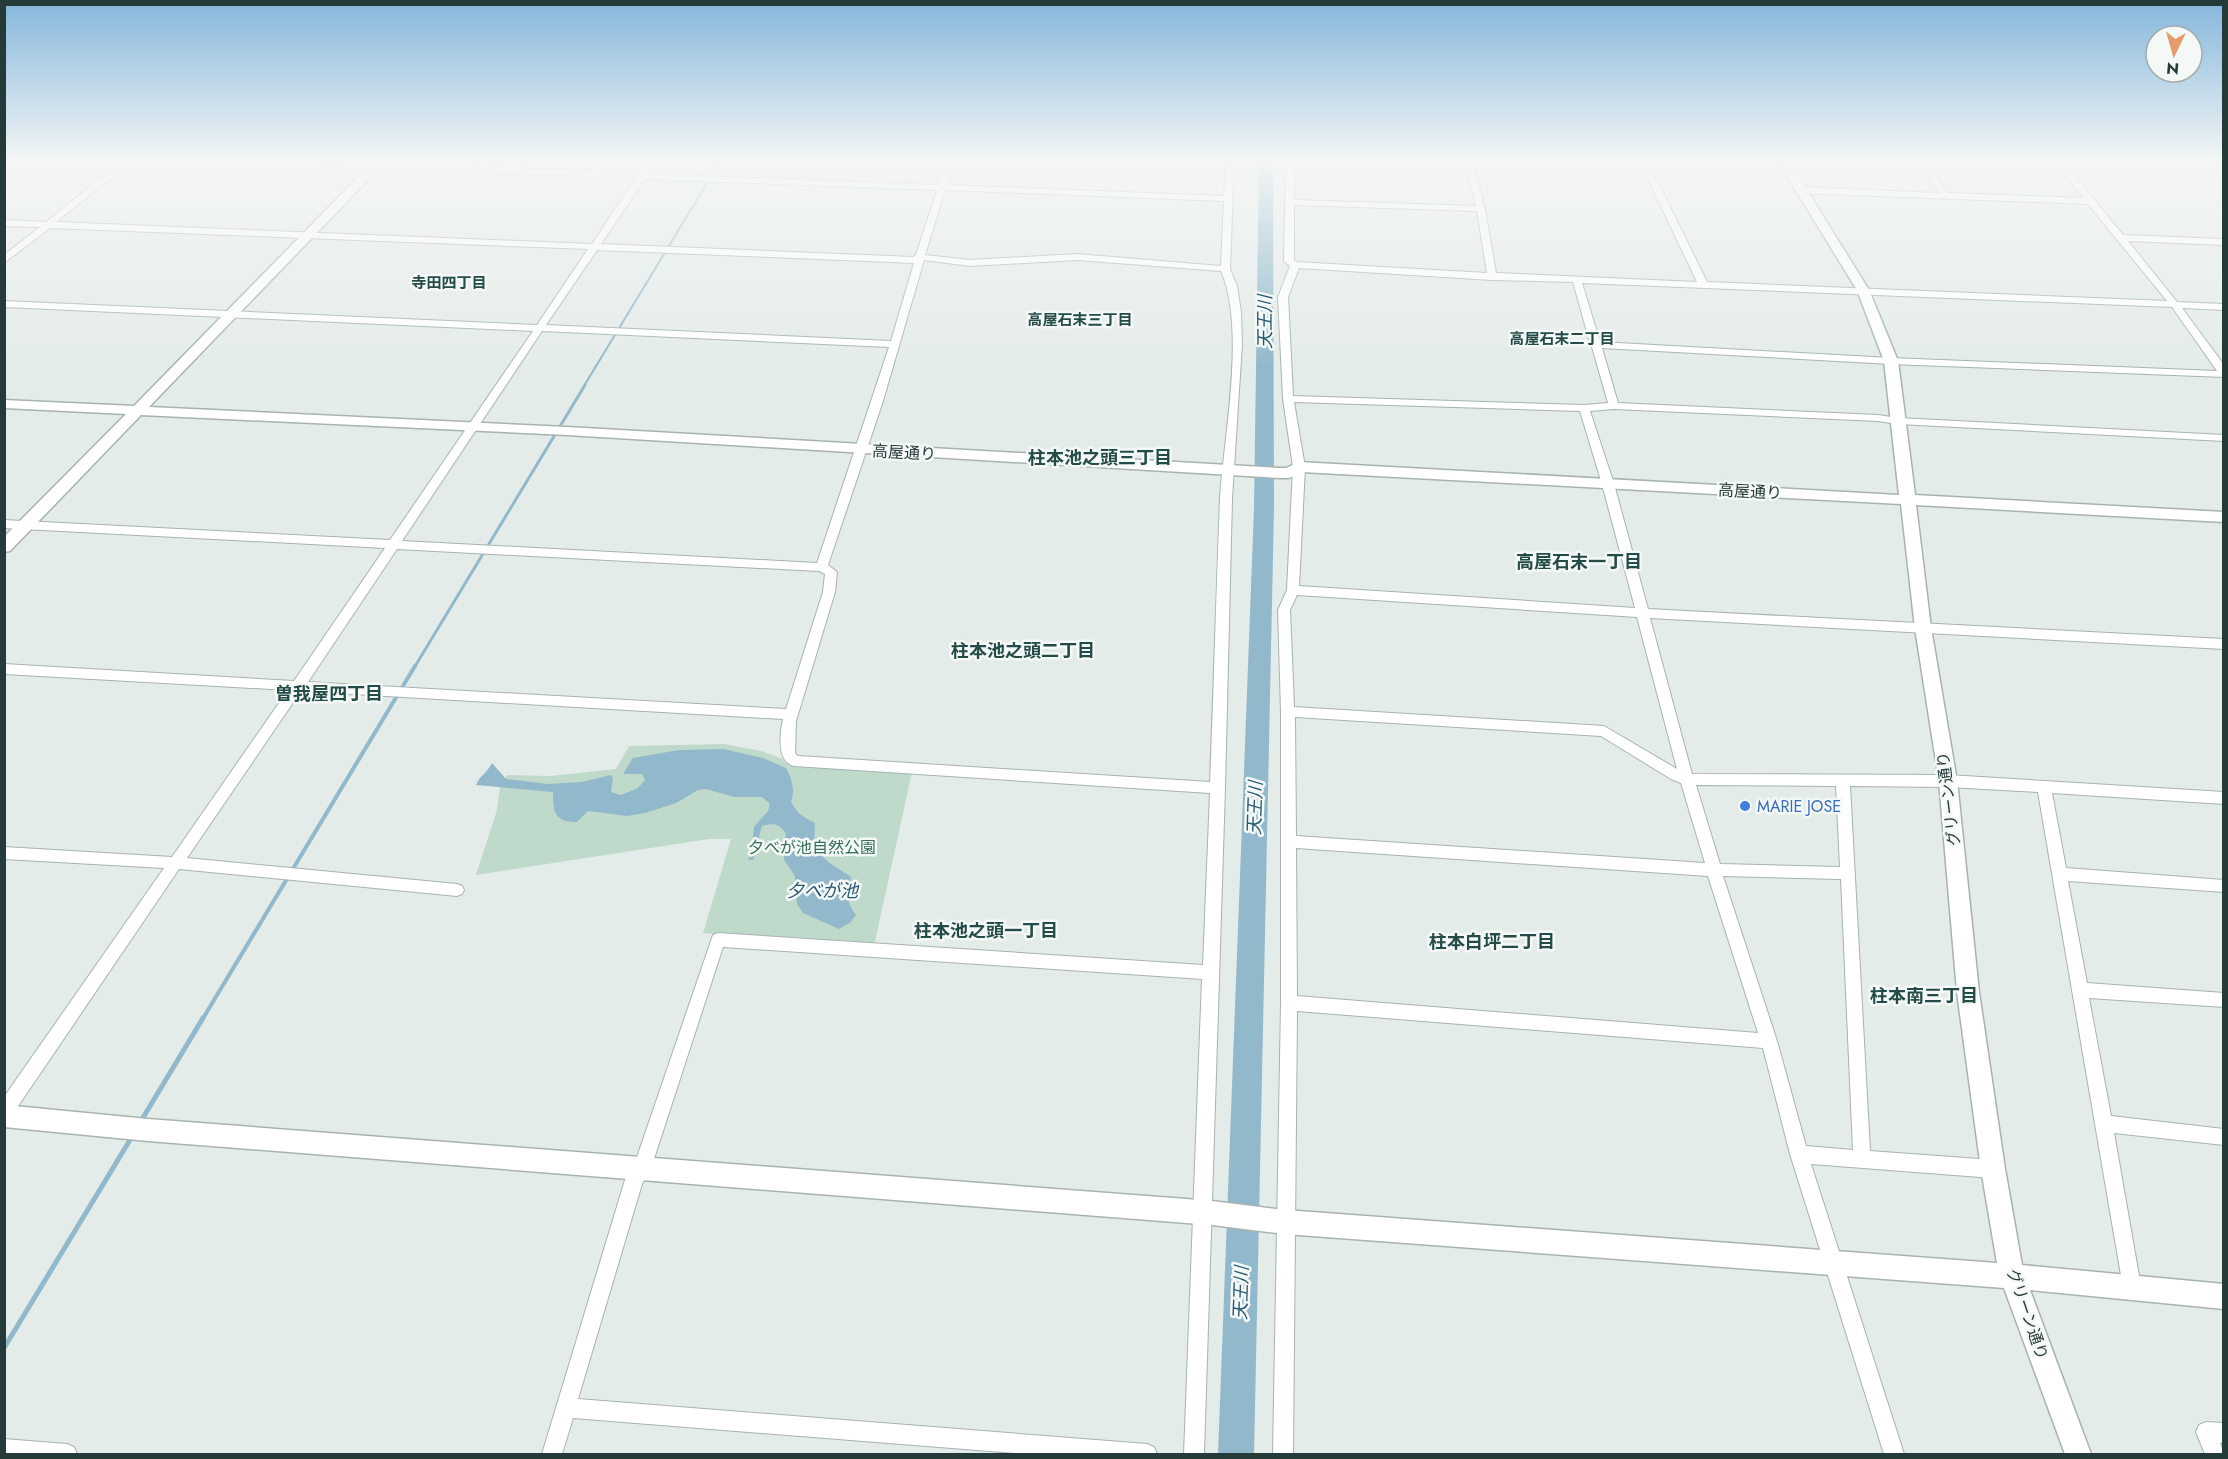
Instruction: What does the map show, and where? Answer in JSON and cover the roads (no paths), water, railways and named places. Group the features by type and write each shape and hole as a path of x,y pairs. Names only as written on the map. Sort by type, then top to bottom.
{"street":[{"path":"4,260 44,228"},
{"path":"129,228 918,258 970,263 1077,257 1225,269"},
{"path":"4,547 316,228"},
{"path":"606,228 299,684 4,1114 138,1129 1206,1213 1280,1221 2012,1276 2223,1297"},
{"path":"821,567 895,344 928,228"},
{"path":"1194,1455 1206,1213 1218,788 1236,399 1236,307 1231,276 1225,269 1227,228"},
{"path":"1290,228 1289,261 1295,265 1576,281 1863,290 2223,307"},
{"path":"1484,228 1492,277"},
{"path":"1676,228 1704,286"},
{"name":"グリーン通り","path":"1823,228 1863,290 1891,361 1923,628 1948,781 1968,992 1993,1169 2012,1276 2078,1455"},
{"path":"2111,228 2174,304 2223,374"},
{"path":"2119,238 2223,242"},
{"path":"1283,1455 1280,1221 1289,1002 1288,712 1284,610 1293,590 1299,467 1288,399 1283,297 1295,265"},
{"path":"1576,281 1614,406"},
{"path":"4,304 895,344"},
{"path":"1594,345 1891,361 2223,374"},
{"path":"1288,399 1584,408 1614,406 1878,418 1898,421 2223,438"},
{"name":"高屋通り","path":"4,404 470,428 551,430 1234,471 1289,473 1299,467 2223,517"},
{"path":"1584,408 1608,484 1687,779 1769,1041 1799,1154 1835,1262 1894,1455"},
{"path":"4,524 821,567 831,572 829,592 790,714 788,753 795,766 1218,788"},
{"path":"1293,590 1642,613 2223,644"},
{"path":"4,669 299,684 393,692 790,714"},
{"path":"1288,712 1604,731 1676,775 1687,779 1948,781 2223,798"},
{"path":"1843,779 1862,1158"},
{"path":"2044,786 2132,1287"},
{"path":"1289,842 1714,870 1846,873"},
{"path":"4,854 176,864 457,890"},
{"path":"2061,874 2223,886"},
{"path":"552,1455 634,1180 642,1168 718,940 1211,974"},
{"path":"2081,990 2223,1000"},
{"path":"1289,1002 1769,1041"},
{"path":"2105,1124 2223,1137"},
{"path":"1799,1154 1993,1169"},
{"path":"566,1408 1147,1455"},
{"path":"2215,1455 2206,1432 2223,1433"},
{"path":"4,1449 67,1455"}],"water":[{"name":"夕べが池","path":"723,749 763,758 786,768 792,784 791,801 795,809 815,823 814,849 851,877 848,897 850,906 856,915 851,922 839,929 803,913 797,904 795,876 784,860 784,850 776,848 784,842 786,834 779,826 773,824 762,826 753,860 748,860 755,846 754,827 768,811 770,804 762,797 734,797 706,789 698,790 676,803 645,813 627,816 588,811 577,822 569,822 559,818 556,814 553,792 476,785 492,763 506,779 548,784 582,782 611,775 613,778 611,792 621,795 638,788 645,780 642,774 623,774 633,758 679,750"}],"waterway":[{"path":"584,386 680,228"},
{"name":"天王川","path":"1236,1454 1264,508 1266,228"},
{"path":"414,668 585,385"},
{"path":"202,1020 415,666"},
{"path":"141,1121 203,1018"},
{"path":"4,1348 133,1135"}],"place":[{"name":"MARIE JOSE","path":"1745,806"}],"district":[{"name":"寺田四丁目","path":"449,283"},
{"name":"高屋石末三丁目","path":"1080,320"},
{"name":"高屋石末二丁目","path":"1562,339"},
{"name":"柱本池之頭三丁目","path":"1100,458"},
{"name":"高屋石末一丁目","path":"1579,562"},
{"name":"柱本池之頭二丁目","path":"1023,651"},
{"name":"曽我屋四丁目","path":"329,694"},
{"name":"柱本池之頭一丁目","path":"986,931"},
{"name":"柱本白坪二丁目","path":"1492,942"},
{"name":"柱本南三丁目","path":"1924,996"}],"park label":[{"name":"夕べが池自然公園","path":"812,847"}]}
